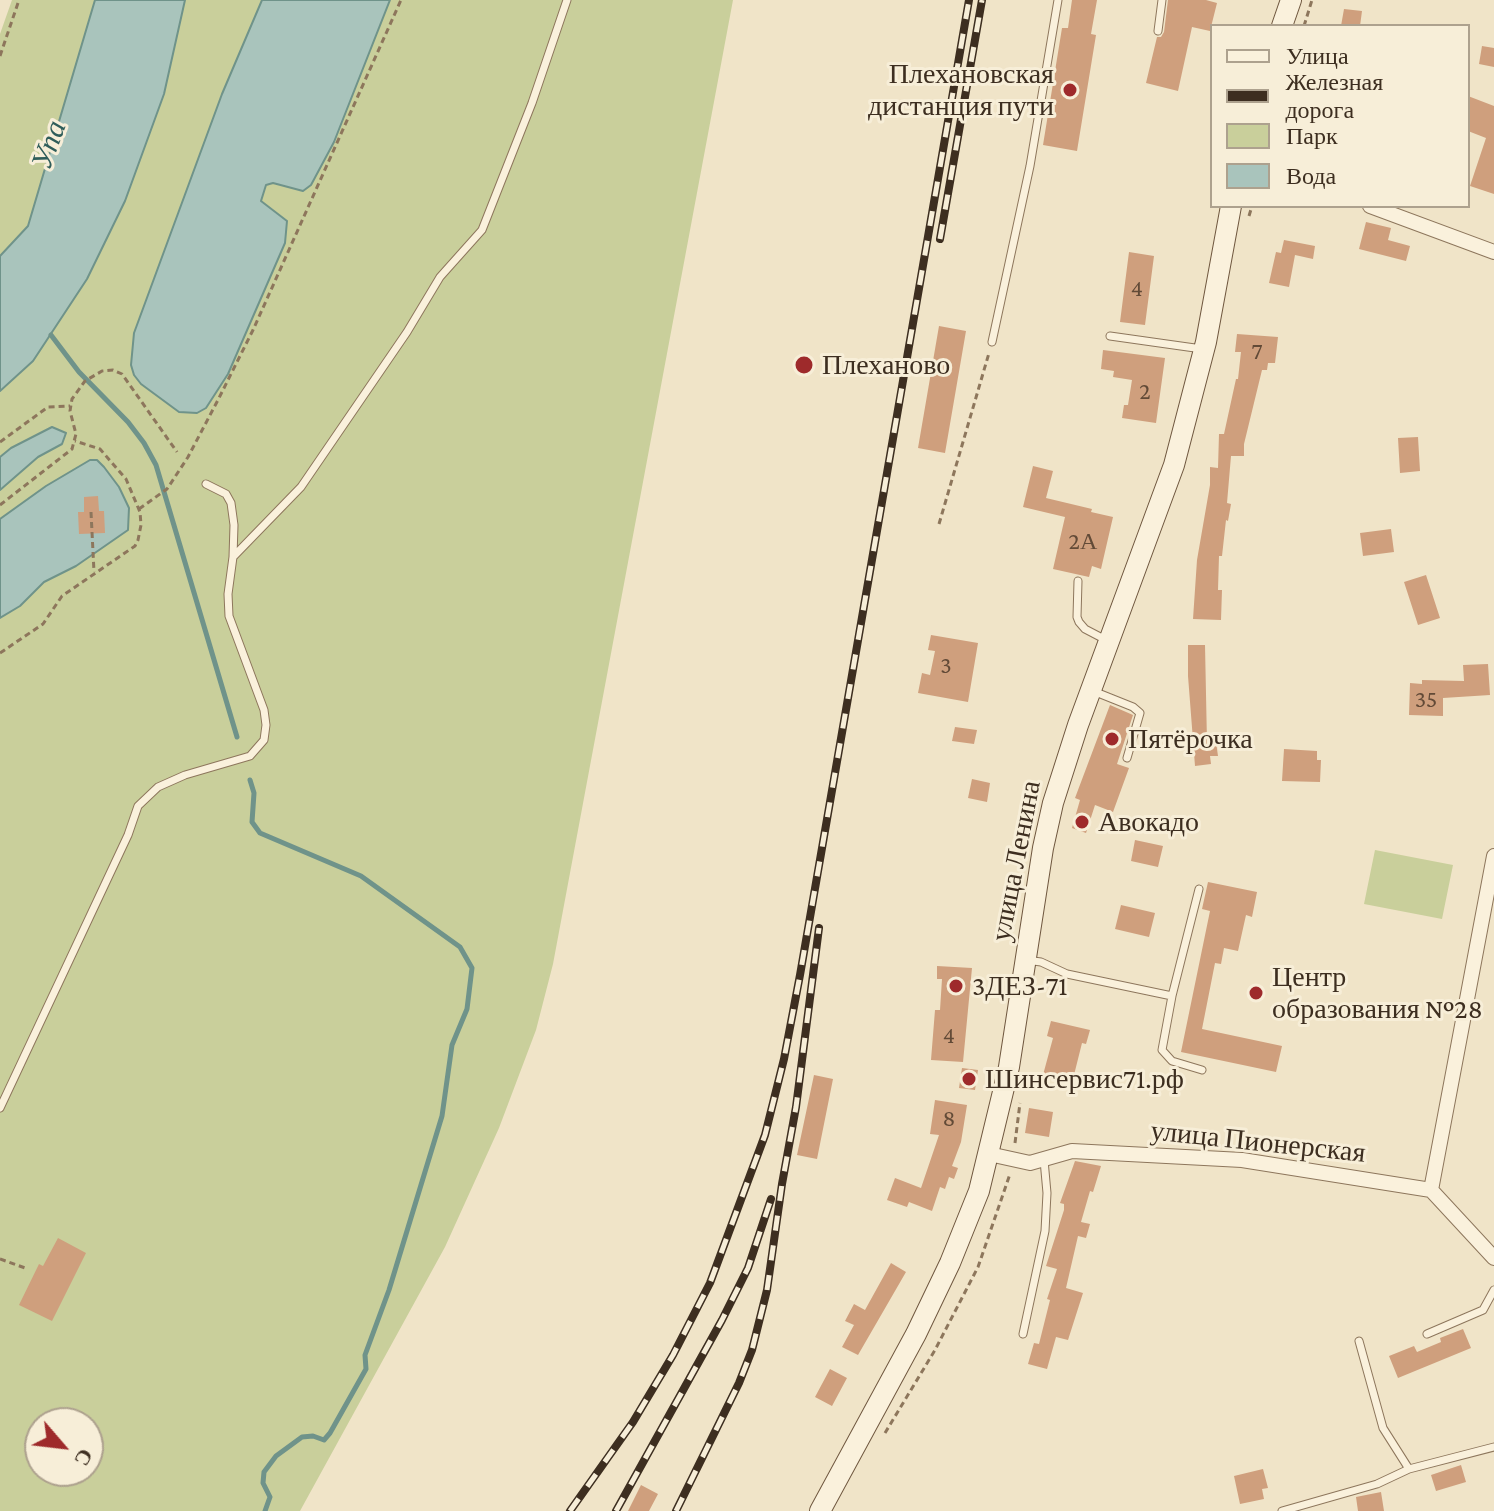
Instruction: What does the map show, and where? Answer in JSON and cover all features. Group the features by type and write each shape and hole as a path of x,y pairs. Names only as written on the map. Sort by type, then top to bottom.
{"main road":[{"path":"1283,24 1291,0"},
{"name":"улица Ленина","path":"820,1511 930,1305 979,1191 1009,1067 1053,803 1174,465 1204,349 1231,208"}],"street":[{"path":"1375,208 1494,252"},
{"path":"1494,856 1431,1190 1494,1258"},
{"name":"улица Пионерская","path":"989,1154 1030,1163 1072,1151 1242,1160 1431,1190"}],"lane":[{"path":"233,557 301,487 407,332 440,277 482,230 532,103 567,0"},
{"path":"992,342 1030,166 1058,0"},
{"path":"1158,31 1162,0"},
{"path":"1110,336 1204,349"},
{"path":"0,1108 128,835 138,806 158,787 185,775 250,756 264,740 264,710 229,616 234,525 231,503 226,494 206,484"},
{"path":"1078,581 1079,622 1085,629 1110,642"},
{"path":"1091,690 1133,707 1140,713 1127,758"},
{"path":"1199,889 1162,1050 1172,1061 1202,1070"},
{"path":"1025,959 1041,962 1067,974 1172,996"},
{"path":"1023,1334 1045,1231 1047,1193 1044,1160"},
{"path":"1427,1334 1483,1310 1494,1290"},
{"path":"1359,1341 1383,1428 1409,1469"},
{"path":"1282,1511 1377,1484 1409,1469 1494,1447"}],"path":[{"path":"0,56 19,0"},
{"path":"139,509 167,489 219,398 253,330 401,0"},
{"path":"1305,24 1312,0"},
{"path":"1249,218 1252,208"},
{"path":"939,524 992,342"},
{"path":"0,505 70,452 75,441 70,406 74,393 85,381 102,371 117,371 125,378 177,452"},
{"path":"0,442 48,407 70,406"},
{"path":"0,653 43,624 62,596 135,546 141,525 139,509 126,479 97,447 75,441"},
{"path":"91,512 94,574"},
{"path":"878,1444 935,1350 978,1267 1000,1207 1012,1160 1020,1104"},
{"path":"0,1259 28,1269"}],"green space":[{"path":"12,0 95,0 28,226 0,256 0,34"},
{"path":"185,0 733,0 553,964 536,1030 499,1128 445,1247 300,1511 0,1511 0,391 33,361 87,279 125,201 164,94"},
{"path":"1375,850 1453,865 1442,919 1364,904"}],"water":[{"path":"95,0 185,0 164,94 125,201 87,279 33,361 0,391 0,256 28,226"},
{"path":"262,0 390,0 334,142 311,185 303,191 273,183 266,185 261,201 287,221 285,243 228,374 206,408 197,413 179,412 141,384 134,375 131,365 134,333 222,94"},
{"path":"52,427 66,433 62,444 38,457 0,490 0,457"},
{"path":"90,460 97,460 119,487 129,508 128,530 76,566 44,582 20,606 0,618 0,519"}],"building":[{"name":"Плехановская дистанция пути","path":"1072,0 1097,0 1091,34 1096,35 1077,151 1043,145 1062,28 1068,28"},
{"path":"1168,0 1217,3 1210,31 1192,27 1178,91 1146,83 1157,37 1164,32"},
{"path":"1344,9 1362,11 1360,24 1341,24"},
{"path":"1482,46 1494,48 1494,67 1479,64"},
{"path":"1470,97 1494,106 1494,194 1470,186 1486,138 1470,132"},
{"path":"1366,222 1391,228 1388,240 1410,246 1406,261 1359,249"},
{"path":"1284,240 1315,246 1313,259 1295,255 1289,287 1269,283 1276,252 1281,253"},
{"path":"1129,252 1154,256 1145,325 1120,322"},
{"path":"939,326 966,331 945,453 918,448"},
{"path":"1237,334 1278,337 1275,363 1268,363 1267,370 1262,370 1244,444 1244,456 1231,456 1227,503 1231,504 1222,556 1219,556 1221,620 1193,619 1197,560 1210,485 1210,467 1218,468 1219,434 1224,434 1238,379 1241,352 1235,352"},
{"path":"1103,350 1165,358 1156,423 1122,418 1124,405 1128,405 1132,380 1113,377 1114,371 1101,369"},
{"path":"1418,437 1420,471 1400,473 1398,438"},
{"path":"1033,466 1053,471 1046,498 1113,517 1101,569 1092,566 1089,577 1053,569 1065,517 1023,507"},
{"path":"98,496 99,511 104,511 105,533 79,534 78,512 84,512 84,497"},
{"path":"1391,529 1394,552 1363,556 1360,533"},
{"path":"1426,575 1440,618 1418,625 1404,582"},
{"path":"931,635 978,643 968,702 918,693 922,673 930,675 935,651 928,650"},
{"path":"1188,645 1205,645 1207,743 1216,742 1218,756 1210,756 1211,764 1195,766 1188,676"},
{"path":"1488,664 1490,695 1443,698 1443,716 1409,715 1410,683 1422,684 1422,680 1464,681 1463,665"},
{"name":"Пятёрочка","path":"1110,705 1133,715 1117,764 1129,768 1113,812 1095,805 1086,833 1072,828 1080,800 1075,798"},
{"path":"955,727 977,730 974,744 952,741"},
{"path":"1284,749 1317,751 1317,760 1321,760 1320,782 1282,781"},
{"path":"972,779 990,783 987,802 968,798"},
{"path":"1135,840 1163,846 1158,867 1131,861"},
{"path":"1208,882 1257,892 1252,917 1246,915 1238,951 1224,948 1221,964 1215,963 1202,1029 1282,1046 1276,1072 1181,1052 1210,911 1202,909"},
{"path":"1121,905 1155,913 1149,937 1115,929"},
{"path":"937,966 972,968 963,1062 931,1060 935,1010 940,1010 942,979 937,979"},
{"path":"1051,1021 1090,1030 1086,1044 1082,1043 1072,1083 1043,1075 1053,1038 1047,1036"},
{"name":"Шинсервис71.рф","path":"962,1068 978,1070 975,1090 959,1088"},
{"path":"814,1075 833,1079 817,1159 797,1155"},
{"path":"935,1100 967,1105 961,1142 952,1166 958,1168 954,1179 949,1177 945,1189 940,1187 932,1211 909,1202 907,1207 887,1200 895,1178 921,1188 939,1135 930,1134"},
{"path":"1029,1108 1053,1112 1049,1137 1025,1133"},
{"path":"1075,1161 1101,1166 1081,1222 1090,1224 1086,1238 1078,1236 1066,1288 1083,1293 1068,1340 1056,1337 1047,1369 1028,1364 1034,1343 1039,1344 1050,1300 1047,1299 1057,1269 1046,1266 1064,1210 1064,1204 1060,1203"},
{"path":"58,1238 86,1253 52,1321 19,1305 39,1264 43,1266"},
{"path":"891,1263 906,1272 858,1355 842,1347 854,1325 845,1321 854,1304 865,1310"},
{"path":"1463,1329 1471,1348 1398,1378 1389,1356 1414,1346 1417,1352"},
{"path":"830,1369 847,1378 832,1406 815,1397"},
{"path":"1461,1465 1466,1482 1436,1491 1431,1475"},
{"path":"1263,1469 1268,1488 1262,1489 1264,1499 1240,1504 1234,1476"},
{"path":"641,1485 658,1494 649,1511 628,1511"},
{"path":"1381,1492 1384,1511 1358,1511 1356,1497"}],"waterway":[{"path":"51,335 79,372 128,422 156,465 237,737"},
{"path":"250,780 254,793 252,822 260,833 361,876 460,947 472,968 467,1009 452,1045 442,1116 389,1290 365,1355 366,1369 324,1440 313,1436 302,1437 276,1456 264,1472 263,1483 270,1497 265,1511"}],"railway":[{"path":"570,1511 633,1422 673,1355 710,1283 765,1135 800,975 969,0"},
{"path":"940,239 982,0"},
{"path":"676,1511 739,1383 752,1350 767,1290 796,1107 819,928"},
{"path":"616,1511 748,1268 771,1199"}],"place":[{"name":"Плехановская дистанция пути","path":"1070,90"},
{"name":"Плеханово","path":"804,365"},
{"name":"Пятёрочка","path":"1112,739"},
{"name":"Авокадо","path":"1082,822"},
{"name":"3ДЕЗ-71","path":"956,986"},
{"name":"Центр образования №28","path":"1256,993"},
{"name":"Шинсервис71.рф","path":"969,1079"}],"water label":[{"name":"Упа","path":"49,145"}]}
